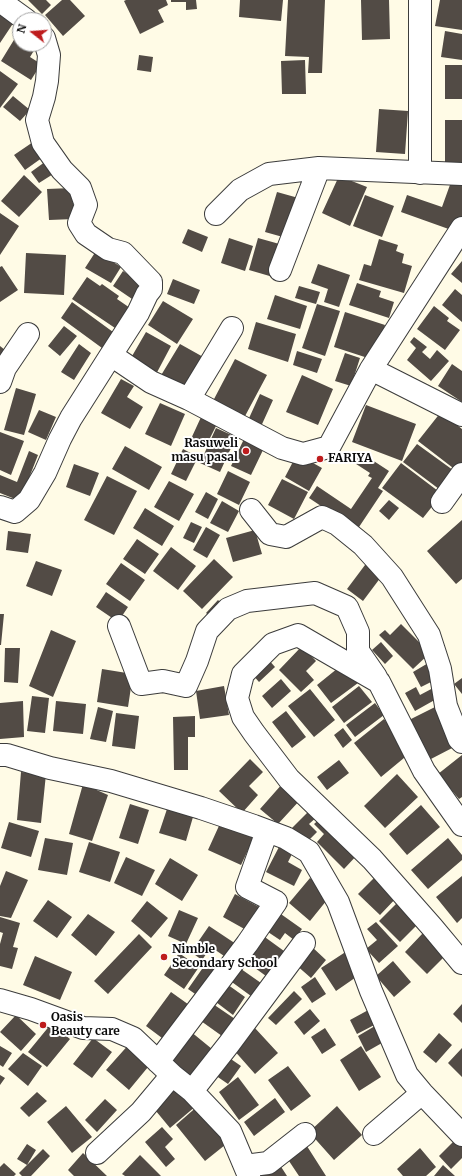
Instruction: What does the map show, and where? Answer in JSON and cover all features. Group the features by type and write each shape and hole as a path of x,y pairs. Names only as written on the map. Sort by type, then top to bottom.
{"street":[{"path":"420,0 420,173"},
{"path":"0,1 15,12"},
{"path":"0,507 15,512 29,500 45,473 60,438 71,418 138,313 151,289 151,282 123,253 108,249 86,234 79,223 86,205 80,188 62,170 43,143 37,120 47,81 48,52"},
{"path":"280,270 319,168"},
{"path":"216,214 240,190 269,174 319,168 462,174"},
{"path":"111,355 151,382 189,399 282,448 303,454 329,447 370,369 461,233"},
{"path":"189,399 232,328"},
{"path":"0,382 5,368 28,334"},
{"path":"370,369 462,415"},
{"path":"442,502 462,474"},
{"path":"251,510 270,534 286,537 322,517 337,524 363,545 392,577 429,635 440,669 446,706 459,739 462,742"},
{"path":"119,626 141,684 163,681 186,686 207,631 228,609 247,601 315,593 347,607 358,632 358,651 379,682 424,771 462,825"},
{"path":"379,682 298,635 273,644 243,674 238,698 243,717 289,779 372,859 462,963"},
{"path":"0,755 7,755 50,768 110,781 201,808 286,838 309,852 338,902 371,991 407,1075 422,1094 462,1135"},
{"path":"97,1153 141,1112 165,1068 276,902 247,887 267,831"},
{"path":"192,1091 229,1044 304,942"},
{"path":"0,1000 31,1009 83,1028 112,1029 133,1038 192,1091 230,1131 247,1171 268,1163 305,1134"},
{"path":"374,1134 422,1094"}],"building":[{"path":"28,0 46,0 51,5 44,12 40,12"},
{"path":"62,0 70,0 85,16 63,36 52,23 52,12 48,12"},
{"path":"166,0 168,5 158,10 164,22 140,34 124,1"},
{"path":"171,0 196,0 197,9 186,10 186,2 171,2"},
{"path":"240,0 283,0 281,21 239,17"},
{"path":"288,0 325,0 322,73 308,73 309,57 285,56"},
{"path":"361,0 389,0 390,39 362,40"},
{"path":"440,0 462,0 462,30 435,26"},
{"path":"0,9 12,16 12,25 0,43"},
{"path":"445,31 462,34 462,60 441,57"},
{"path":"12,43 12,52 33,52 30,57 41,64 31,80 1,61"},
{"path":"139,55 153,57 151,72 137,70"},
{"path":"305,60 306,94 282,94 281,61"},
{"path":"445,65 462,65 462,99 445,99"},
{"path":"0,71 18,84 0,108"},
{"path":"13,96 30,110 20,121 3,107"},
{"path":"379,109 408,111 405,154 376,152"},
{"path":"445,120 462,120 462,165 445,165"},
{"path":"36,140 46,155 25,170 14,155"},
{"path":"49,159 58,171 39,183 31,172"},
{"path":"24,175 42,192 19,217 1,201"},
{"path":"339,176 367,187 350,226 322,213"},
{"path":"451,182 462,186 462,219 457,232 401,212 407,195 442,207"},
{"path":"72,188 74,219 49,220 47,189"},
{"path":"277,192 302,199 290,239 265,232"},
{"path":"365,195 394,206 382,237 353,226"},
{"path":"0,213 19,226 0,255"},
{"path":"188,229 208,237 202,252 182,243"},
{"path":"229,238 253,246 245,271 221,263"},
{"path":"258,238 283,245 273,277 249,270"},
{"path":"379,239 398,245 396,251 404,254 402,263 412,266 404,293 359,280 364,264 371,266"},
{"path":"96,251 121,267 111,283 85,268"},
{"path":"26,253 66,255 64,295 24,293"},
{"path":"462,261 462,283 451,274"},
{"path":"318,264 350,275 339,307 324,302 328,289 311,283"},
{"path":"2,266 18,290 0,302 0,267"},
{"path":"123,271 145,286 135,301 113,286"},
{"path":"87,277 100,286 102,284 119,296 117,299 133,310 120,321 115,328 72,299"},
{"path":"173,279 200,290 194,304 167,294"},
{"path":"357,283 381,291 379,297 394,302 389,318 349,305"},
{"path":"299,286 320,292 316,304 295,298"},
{"path":"455,289 462,295 462,322 442,305"},
{"path":"275,295 307,306 300,329 267,319"},
{"path":"163,301 193,319 177,344 148,325"},
{"path":"72,302 113,332 102,348 61,318"},
{"path":"317,304 340,311 325,356 302,348"},
{"path":"434,306 449,318 447,321 460,330 445,350 417,329"},
{"path":"345,312 385,325 374,360 334,347"},
{"path":"256,322 296,334 288,362 248,349"},
{"path":"64,326 77,336 60,356 48,346"},
{"path":"146,332 171,346 154,378 128,363"},
{"path":"414,337 427,347 422,352 430,359 437,350 449,361 431,381 407,360 416,348 410,342"},
{"path":"79,344 91,353 74,380 61,372"},
{"path":"180,344 205,358 185,392 160,377"},
{"path":"0,346 10,354 0,366"},
{"path":"297,351 322,359 317,373 293,365"},
{"path":"345,353 360,358 351,386 335,381"},
{"path":"235,359 267,375 244,418 213,401"},
{"path":"452,364 462,371 462,402 438,386"},
{"path":"302,375 333,389 318,425 286,412"},
{"path":"121,379 134,386 127,397 143,407 130,429 101,413"},
{"path":"16,388 36,394 24,435 4,430"},
{"path":"260,394 273,400 258,433 245,427"},
{"path":"160,403 185,414 171,446 145,434"},
{"path":"366,405 416,424 402,461 352,442"},
{"path":"39,410 56,417 46,440 28,432"},
{"path":"441,412 462,429 462,465 457,471 418,441"},
{"path":"202,415 218,422 205,448 190,441"},
{"path":"216,428 236,437 220,472 200,463"},
{"path":"0,432 24,441 11,475 0,470"},
{"path":"244,439 264,448 251,475 231,466"},
{"path":"417,444 457,473 443,492 403,462"},
{"path":"125,446 162,467 149,490 112,469"},
{"path":"183,449 198,457 186,481 171,474"},
{"path":"29,451 38,455 20,501 0,493 0,475 17,482"},
{"path":"360,452 389,471 378,488 383,491 357,530 309,498 317,486 351,509 372,478 368,476 370,473 353,462"},
{"path":"297,454 322,468 309,491 285,477"},
{"path":"401,463 442,494 423,518 382,488"},
{"path":"74,464 99,473 90,496 66,487"},
{"path":"228,471 250,482 239,505 217,494"},
{"path":"107,476 137,491 114,535 84,520"},
{"path":"282,479 308,492 294,519 268,505"},
{"path":"169,481 194,494 179,521 154,507"},
{"path":"206,492 218,499 208,519 195,512"},
{"path":"389,500 399,508 389,520 379,511"},
{"path":"222,501 239,511 228,532 210,523"},
{"path":"145,508 174,526 162,546 133,528"},
{"path":"462,520 462,579 456,584 427,551"},
{"path":"191,522 202,527 194,543 183,538"},
{"path":"206,527 220,535 207,558 193,550"},
{"path":"255,530 262,554 233,562 226,538"},
{"path":"8,531 31,534 28,553 6,550"},
{"path":"137,539 159,554 145,574 123,559"},
{"path":"171,547 196,566 178,590 153,571"},
{"path":"214,559 233,577 202,609 183,591"},
{"path":"36,561 62,570 52,596 26,586"},
{"path":"368,561 384,573 363,601 347,589"},
{"path":"121,563 145,580 130,601 106,584"},
{"path":"106,592 128,607 118,622 96,607"},
{"path":"218,600 224,606 212,618 206,613"},
{"path":"0,614 4,614 1,645 0,645"},
{"path":"401,624 430,653 413,669 379,635 385,630 390,635"},
{"path":"51,630 76,641 53,697 29,686"},
{"path":"381,642 393,656 385,664 372,650"},
{"path":"302,646 316,661 306,671 314,680 301,692 279,670"},
{"path":"5,648 20,648 18,683 4,682"},
{"path":"268,659 275,667 259,682 252,674"},
{"path":"430,662 439,678 421,687 413,672"},
{"path":"343,664 358,683 331,703 317,685"},
{"path":"102,669 133,674 128,707 97,702"},
{"path":"462,678 462,694 454,684"},
{"path":"281,679 291,691 272,708 262,696"},
{"path":"224,686 229,715 200,719 196,691"},
{"path":"359,686 372,702 344,723 332,707"},
{"path":"416,687 420,695 435,687 440,697 415,711 405,693"},
{"path":"310,689 335,720 314,737 288,706"},
{"path":"32,696 49,698 45,733 27,731"},
{"path":"23,701 24,737 0,739 0,703"},
{"path":"56,701 86,704 83,734 53,731"},
{"path":"375,703 384,715 355,737 346,725"},
{"path":"437,706 456,746 429,760 409,720"},
{"path":"98,707 113,711 106,742 90,739"},
{"path":"286,711 306,737 292,748 272,722"},
{"path":"116,713 139,716 135,749 112,746"},
{"path":"195,716 195,737 188,737 188,770 174,770 173,717"},
{"path":"384,719 410,753 381,777 354,743"},
{"path":"343,728 352,740 343,748 334,735"},
{"path":"462,755 462,797 459,799 438,774"},
{"path":"250,759 263,772 249,786 258,795 242,813 219,791"},
{"path":"339,760 349,773 327,790 317,777"},
{"path":"21,772 46,774 41,823 17,820"},
{"path":"397,774 418,797 385,828 364,806"},
{"path":"283,783 301,799 278,824 260,809"},
{"path":"83,784 108,795 92,841 69,834"},
{"path":"130,804 149,810 138,844 119,838"},
{"path":"421,805 440,827 407,855 389,834"},
{"path":"167,809 193,817 186,841 159,833"},
{"path":"311,809 318,816 309,824 317,832 306,843 291,829"},
{"path":"223,817 256,833 241,865 208,850"},
{"path":"322,817 359,853 344,869 317,842 324,834 314,824"},
{"path":"9,822 39,831 31,857 1,848"},
{"path":"45,838 73,843 67,875 38,870"},
{"path":"448,838 462,855 462,860 428,889 411,870"},
{"path":"89,842 120,852 110,882 79,872"},
{"path":"280,845 293,852 288,862 302,870 294,886 266,872"},
{"path":"126,857 155,870 142,896 114,883"},
{"path":"170,858 198,875 182,901 155,884"},
{"path":"6,871 28,880 11,918 0,916 0,886"},
{"path":"378,874 399,895 380,915 358,894"},
{"path":"462,876 462,918 457,923 436,897"},
{"path":"310,878 331,895 310,921 289,903"},
{"path":"235,894 261,908 248,931 223,917"},
{"path":"48,900 72,917 57,938 33,921"},
{"path":"400,900 421,921 400,942 379,921"},
{"path":"147,901 168,918 151,938 131,921"},
{"path":"179,910 198,918 186,944 168,936"},
{"path":"278,912 302,929 294,940 285,933 280,940 265,930"},
{"path":"88,914 115,932 96,956 71,935"},
{"path":"0,917 20,923 13,947 18,948 12,969 0,966 0,944 3,933 0,932"},
{"path":"376,922 398,946 379,963 366,949 377,940 367,929"},
{"path":"209,926 236,944 227,958 211,947 202,960 191,952"},
{"path":"423,933 445,956 427,974 405,952"},
{"path":"139,934 152,947 108,994 94,981"},
{"path":"262,935 284,951 266,976 244,960"},
{"path":"311,946 326,960 311,978 295,964"},
{"path":"347,951 362,973 336,991 321,968"},
{"path":"179,953 199,967 184,989 164,975"},
{"path":"35,956 72,972 60,1000 23,985"},
{"path":"209,959 222,968 201,998 188,989"},
{"path":"393,961 411,982 394,997 376,976"},
{"path":"234,964 261,983 251,996 225,977"},
{"path":"315,977 326,994 312,1003 301,987"},
{"path":"224,982 245,997 233,1015 212,999"},
{"path":"294,991 302,999 276,1025 268,1018"},
{"path":"171,992 192,1007 166,1041 146,1026"},
{"path":"213,1004 235,1019 222,1036 201,1021"},
{"path":"462,1004 462,1023 453,1014"},
{"path":"372,1008 380,1022 357,1034 350,1020"},
{"path":"310,1009 320,1021 304,1035 294,1022"},
{"path":"16,1015 36,1034 21,1051 0,1032"},
{"path":"380,1023 389,1039 366,1052 358,1036"},
{"path":"51,1024 70,1039 47,1067 28,1052"},
{"path":"254,1027 278,1053 255,1074 232,1048"},
{"path":"325,1028 336,1045 322,1054 311,1037"},
{"path":"190,1031 212,1049 190,1076 168,1058"},
{"path":"439,1033 452,1045 436,1063 423,1052"},
{"path":"93,1038 112,1052 92,1078 73,1064"},
{"path":"131,1042 153,1061 129,1090 106,1070"},
{"path":"0,1046 12,1053 3,1067 0,1065"},
{"path":"361,1046 381,1077 359,1091 340,1060"},
{"path":"462,1048 462,1077 448,1063"},
{"path":"23,1053 42,1066 28,1086 8,1069"},
{"path":"225,1055 241,1066 228,1084 212,1073"},
{"path":"288,1066 311,1096 291,1111 268,1080"},
{"path":"0,1075 5,1078 0,1085"},
{"path":"238,1077 259,1105 239,1120 219,1092"},
{"path":"177,1083 196,1106 170,1128 151,1105"},
{"path":"37,1092 47,1101 29,1117 20,1108"},
{"path":"275,1098 285,1112 254,1136 244,1122"},
{"path":"105,1099 117,1110 97,1132 85,1120"},
{"path":"200,1104 230,1141 205,1161 176,1125"},
{"path":"66,1106 92,1137 72,1153 47,1122"},
{"path":"337,1106 362,1135 334,1160 309,1132"},
{"path":"162,1127 173,1139 165,1147 175,1159 166,1167 145,1142"},
{"path":"455,1140 462,1147 462,1158 451,1169 439,1156"},
{"path":"305,1143 326,1176 299,1176 285,1155"},
{"path":"27,1144 36,1150 27,1165 17,1159"},
{"path":"420,1148 436,1167 426,1176 403,1176 397,1169"},
{"path":"43,1149 50,1156 31,1176 22,1176 19,1173"},
{"path":"83,1153 107,1176 74,1176 68,1170"},
{"path":"140,1155 161,1176 125,1176 122,1174"},
{"path":"278,1162 287,1176 260,1176 259,1174"},
{"path":"4,1163 16,1174 14,1176 0,1176 0,1167"},
{"path":"443,1165 455,1176 434,1176"}],"place":[{"name":"Rasuweli masu pasal","path":"246,451"},
{"name":"FARIYA","path":"320,459"},
{"name":"Nimble Secondary School","path":"164,957"},
{"name":"Oasis Beauty care","path":"43,1025"}]}
